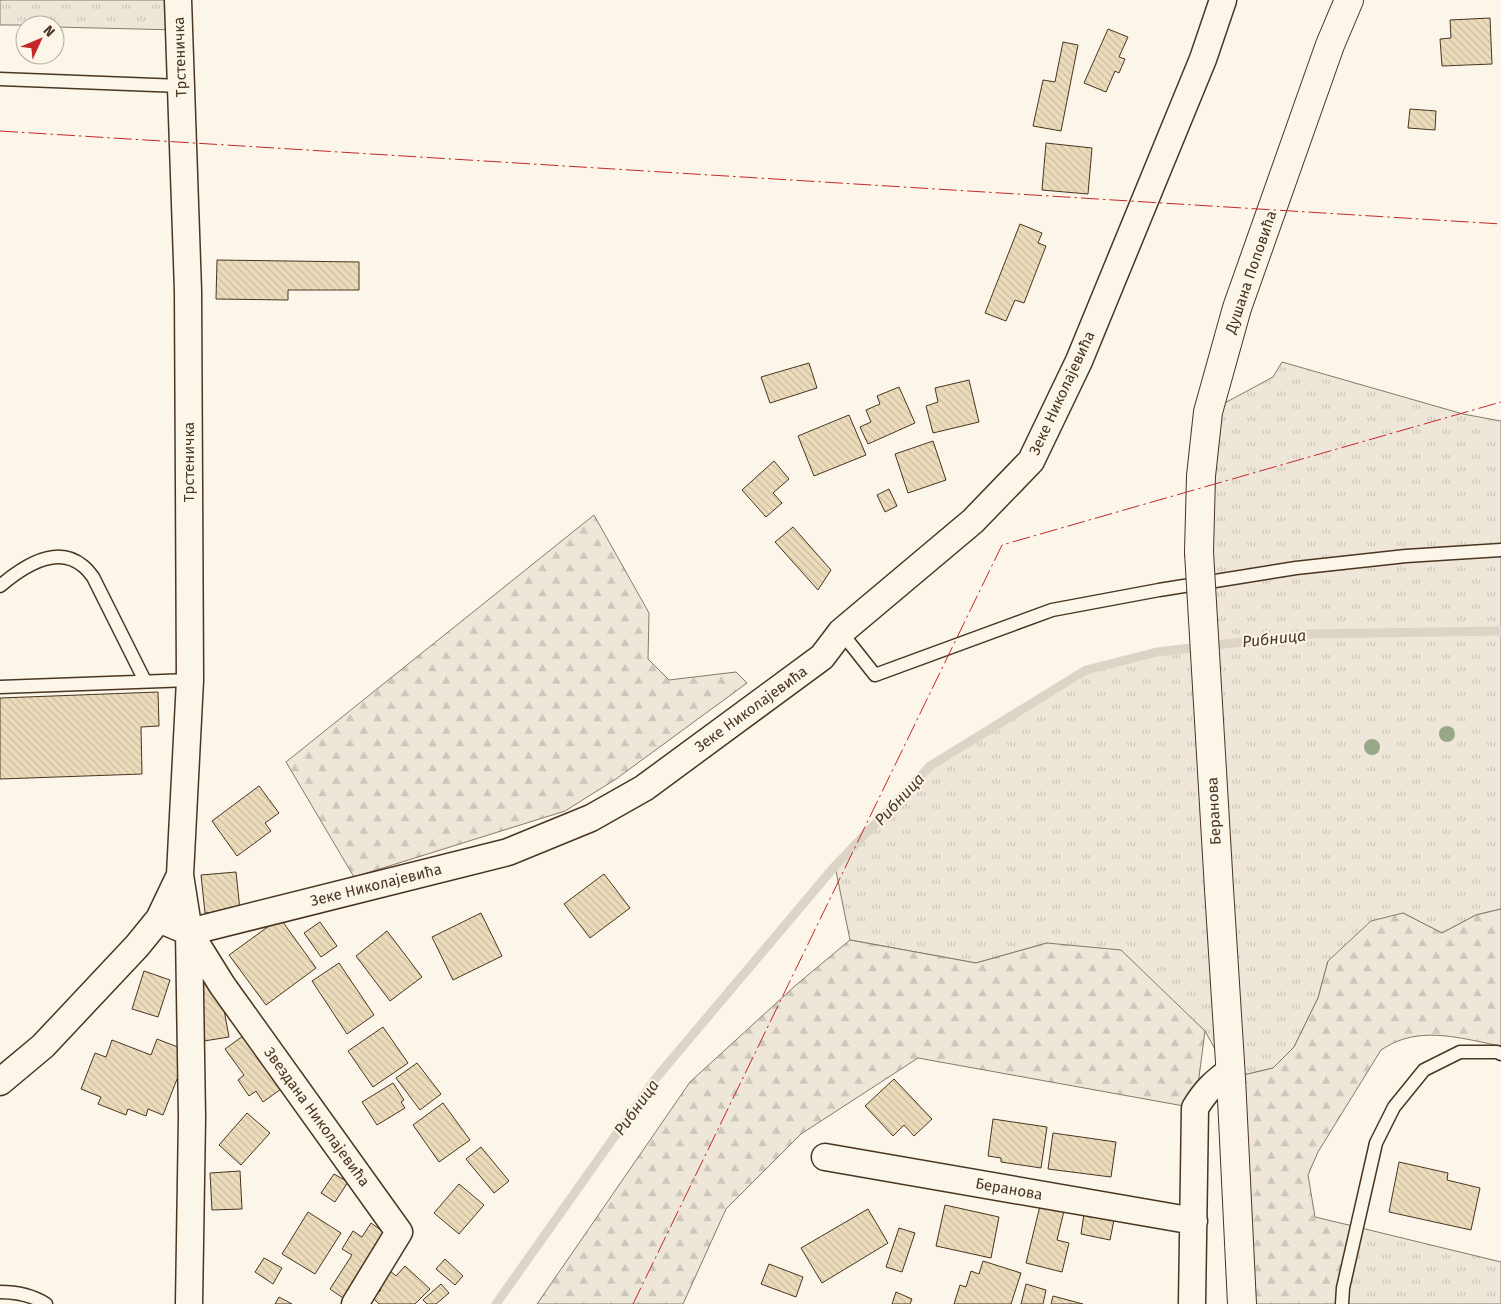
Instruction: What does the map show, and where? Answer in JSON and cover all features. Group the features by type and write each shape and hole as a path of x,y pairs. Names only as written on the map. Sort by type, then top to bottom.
{"main road":[{"name":"Душана Поповића","path":"1199,552 1201,476 1208,412 1249,272 1330,45 1349,1"},
{"name":"Беранова","path":"1199,552 1242,1304"}],"street":[{"name":"Трстеничка","path":"159,919 180,876 190,680 188,291 178,0"},
{"name":"Зеке Николајевића","path":"189,932 508,852 591,818 644,788 822,657 841,632 973,521 1031,461 1079,361 1203,59 1223,0"},
{"name":"Звездана Николајевића","path":"180,876 189,932 192,1117 188,1304"},
{"path":"0,1082 43,1046 137,946 159,919 189,932"},
{"name":"Звездана Николајевића","path":"189,932 222,985 398,1232 355,1304"},
{"path":"1192,1304 1196,1108 1204,1094 1213,1084 1230,1071"},
{"name":"Беранова","path":"825,1157 1194,1221"}],"lane":[{"path":"0,78 181,86"},
{"path":"841,632 875,675 1052,610 1159,590 1296,568 1406,556 1501,550"},
{"path":"0,586 36,561 52,557 67,557 82,565 93,577 145,682"},
{"path":"0,687 190,680"},
{"path":"1342,1304 1343,1288 1376,1143 1394,1108 1424,1070 1460,1052 1497,1052 1501,1054"},
{"path":"0,1292 12,1292 36,1298 46,1304"}],"green space":[{"path":"0,0 178,0 179,30 65,27 65,15 15,15 15,25 0,25"},
{"path":"1282,362 1463,414 1501,421 1501,909 1476,915 1442,933 1403,913 1328,961 1318,998 1294,1047 1273,1068 1231,1078 1205,1031 1047,943 976,963 850,940 835,866 930,766 1086,670 1157,652 1214,645 1208,412 1273,377"},
{"path":"594,515 649,613 648,659 669,680 736,672 747,683 616,779 565,811 354,877 286,762"},
{"path":"1501,909 1501,1046 1450,1036 1423,1035 1398,1041 1381,1050 1318,1152 1308,1175 1315,1217 1357,1227 1342,1304 1242,1304 1231,1078 1273,1068 1294,1047 1318,998 1328,961 1371,921 1403,913 1442,933 1476,915"},
{"path":"850,940 976,963 1047,943 1121,950 1205,1031 1195,1108 918,1058 801,1134 726,1209 683,1304 537,1304 690,1082 796,985"},
{"path":"1357,1227 1501,1262 1501,1304 1342,1304"}],"building":[{"path":"1490,18 1492,64 1442,66 1440,39 1451,38 1450,20"},
{"path":"1108,29 1128,37 1119,57 1125,59 1119,73 1115,71 1106,92 1084,83"},
{"path":"1063,42 1078,45 1061,131 1033,126 1043,80 1055,82"},
{"path":"1410,109 1436,111 1435,130 1408,128"},
{"path":"1046,143 1092,148 1088,194 1042,190"},
{"path":"1020,224 1042,233 1038,243 1046,246 1024,303 1015,300 1006,321 985,313"},
{"path":"217,260 359,262 359,290 288,290 288,300 216,299"},
{"path":"809,363 817,388 770,403 761,377"},
{"path":"969,380 979,422 933,433 926,406 938,402 935,388"},
{"path":"899,387 915,423 868,444 860,427 871,422 866,410 880,404 877,396"},
{"path":"849,415 866,455 814,476 798,436"},
{"path":"933,441 946,480 908,493 895,454"},
{"path":"774,461 789,479 773,493 782,503 766,517 742,490"},
{"path":"889,489 897,506 885,512 877,495"},
{"path":"793,527 831,570 818,590 775,542"},
{"path":"158,692 159,726 141,727 142,774 0,779 0,698"},
{"path":"259,786 279,813 265,823 271,831 237,856 212,821"},
{"path":"236,872 240,910 205,913 201,875"},
{"path":"604,874 630,908 590,938 564,904"},
{"path":"481,913 502,956 453,980 432,937"},
{"path":"280,918 316,968 266,1005 229,955"},
{"path":"320,922 337,946 321,957 304,933"},
{"path":"387,931 422,977 390,1001 356,956"},
{"path":"339,963 374,1015 347,1034 312,981"},
{"path":"144,971 170,980 158,1017 132,1009"},
{"path":"207,981 222,999 229,1037 204,1041 194,983"},
{"path":"383,1027 408,1063 373,1087 348,1051"},
{"path":"243,1036 281,1089 263,1102 256,1091 249,1096 238,1080 244,1075 225,1049"},
{"path":"157,1039 188,1051 163,1115 148,1109 146,1116 128,1109 126,1115 98,1104 101,1097 81,1089 95,1053 106,1057 112,1040 151,1055"},
{"path":"417,1063 441,1094 420,1110 396,1078"},
{"path":"894,1079 932,1119 914,1136 904,1125 893,1136 865,1106"},
{"path":"393,1083 404,1100 401,1102 405,1108 377,1125 362,1102"},
{"path":"443,1103 470,1140 439,1162 413,1125"},
{"path":"247,1113 270,1133 241,1165 219,1145"},
{"path":"993,1119 1047,1127 1041,1168 1001,1162 1001,1158 988,1156"},
{"path":"1053,1133 1116,1142 1111,1177 1048,1169"},
{"path":"481,1147 509,1181 494,1193 466,1159"},
{"path":"1399,1162 1448,1173 1447,1180 1480,1188 1471,1230 1389,1212"},
{"path":"240,1171 242,1209 212,1210 210,1173"},
{"path":"334,1174 348,1182 335,1202 321,1193"},
{"path":"459,1184 484,1205 459,1234 434,1213"},
{"path":"945,1205 999,1217 991,1258 936,1246"},
{"path":"1040,1206 1064,1211 1057,1240 1069,1243 1062,1272 1026,1263"},
{"path":"868,1209 888,1243 822,1283 801,1248"},
{"path":"308,1212 341,1233 315,1274 282,1254"},
{"path":"1084,1214 1114,1220 1110,1240 1081,1234"},
{"path":"371,1223 385,1233 343,1298 330,1289 352,1255 342,1249 353,1231 362,1237"},
{"path":"899,1228 915,1233 902,1272 886,1267"},
{"path":"264,1258 282,1268 273,1284 255,1272"},
{"path":"445,1259 463,1276 455,1285 436,1269"},
{"path":"983,1261 1021,1273 1011,1304 954,1304 960,1285 966,1287 971,1271 979,1274"},
{"path":"769,1264 803,1277 796,1297 761,1284"},
{"path":"405,1266 430,1289 415,1304 379,1304 373,1298 381,1290 376,1285 390,1271 396,1276"},
{"path":"441,1284 449,1293 436,1304 427,1304 423,1300"},
{"path":"1026,1284 1046,1290 1043,1304 1021,1304"},
{"path":"896,1292 912,1299 910,1304 892,1304"},
{"path":"1053,1296 1083,1304 1051,1304"},
{"path":"279,1297 292,1304 275,1304"}],"waterway":[{"name":"Рибница","path":"496,1304 656,1078 835,866 930,766 1086,670 1157,652 1311,634 1501,631"}],"power":[{"path":"0,131 1501,224"},
{"path":"633,1304 1002,545 1501,402"}]}
